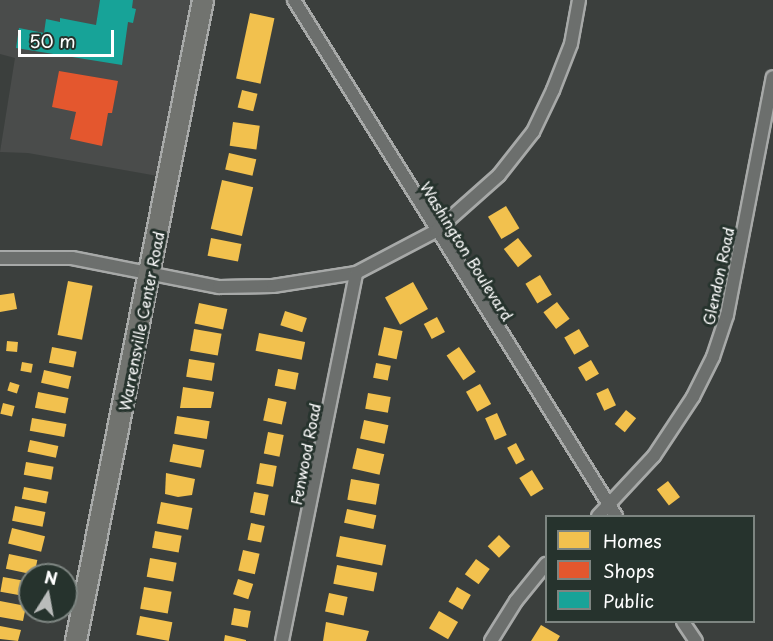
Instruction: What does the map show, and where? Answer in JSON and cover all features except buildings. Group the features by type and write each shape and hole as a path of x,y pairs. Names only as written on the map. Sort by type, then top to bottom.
{"main road":[{"name":"Warrensville Center Road","path":"76,641 151,274 203,0"}],"street":[{"name":"Washington Boulevard","path":"294,0 436,231 613,511"},
{"path":"0,258 72,258 219,287 273,286 357,273 436,231 499,175 533,132 571,44 579,0"},
{"name":"Glendon Road","path":"613,511 654,456 693,397 713,357 727,315 773,77"},
{"name":"Fenwood Road","path":"282,641 357,273"},
{"path":"491,641 516,601 545,565"},
{"path":"684,623 696,641"}],"shaded area":[{"path":"0,0 203,0 169,178 28,153 0,152 15,58 0,54"}]}
